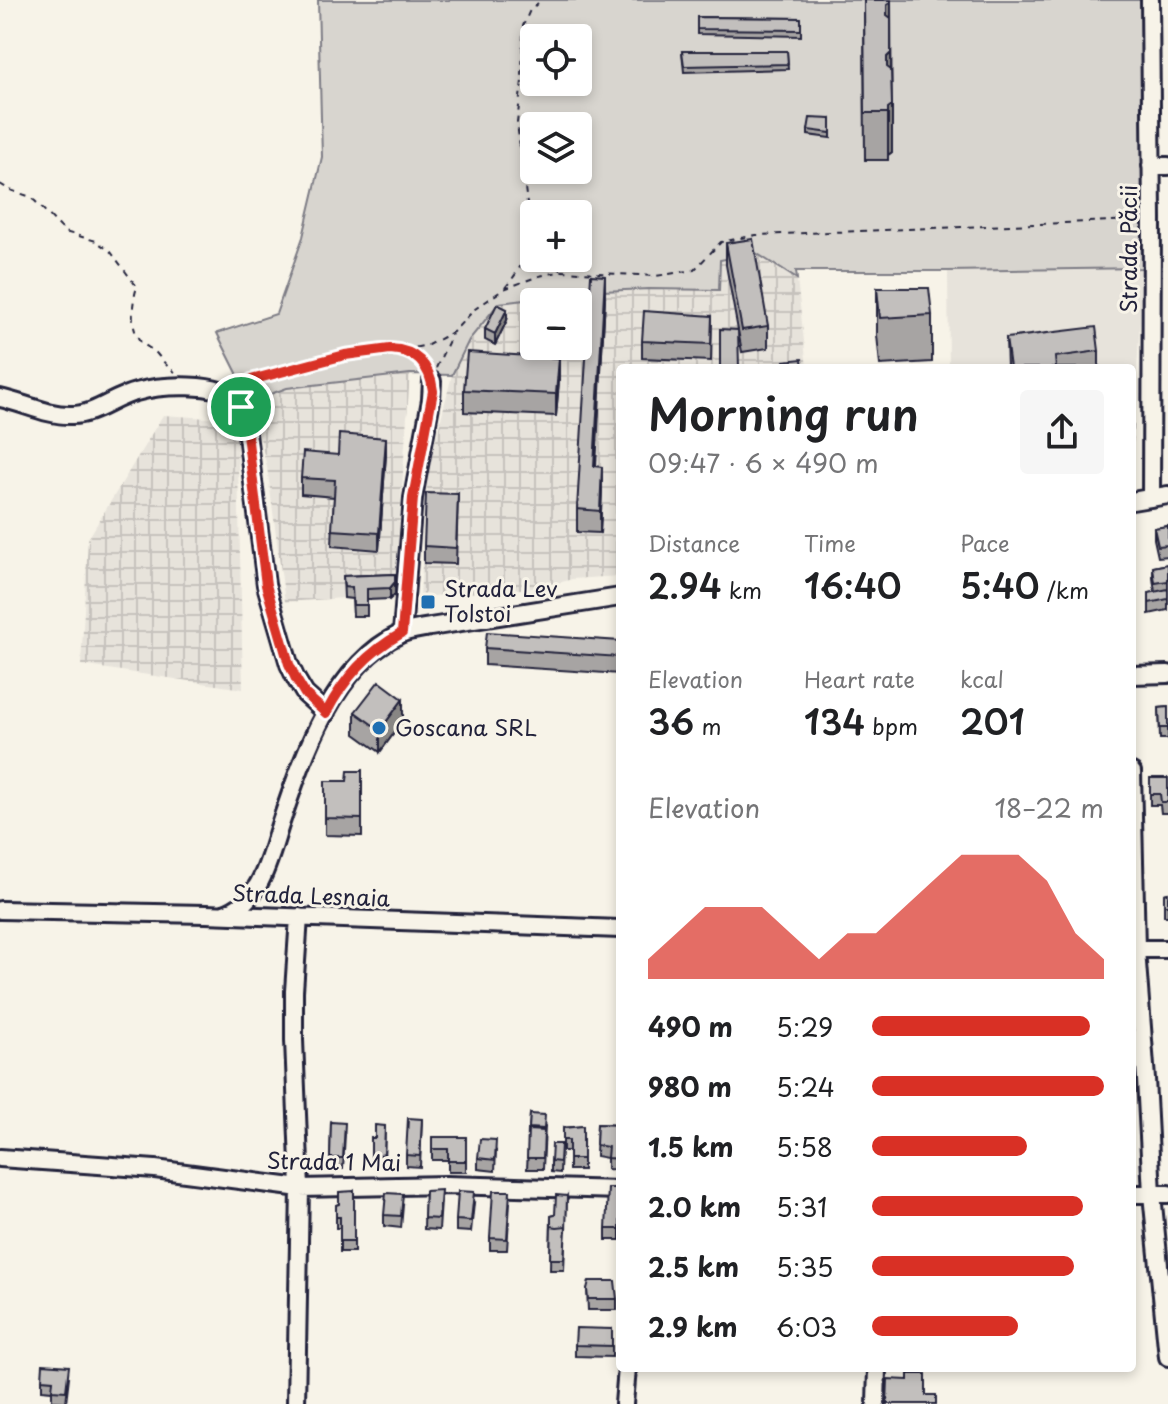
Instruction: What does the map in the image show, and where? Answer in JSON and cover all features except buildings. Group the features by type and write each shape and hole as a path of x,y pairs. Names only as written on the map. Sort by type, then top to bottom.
{"street":[{"name":"Strada Păcii","path":"1150,0 1151,498"},
{"path":"1151,166 1168,166"},
{"path":"402,633 413,498 432,381"},
{"path":"0,398 69,416 84,414 137,391 215,388 237,400 245,418 266,585 293,672 305,694 326,713"},
{"path":"1136,500 1168,495"},
{"path":"206,914 226,913 241,906 252,895 298,774 326,713 335,695 373,651 402,633 616,598"},
{"path":"1136,675 1168,674"},
{"name":"Strada Lesnaia","path":"0,910 616,929"},
{"path":"296,1404 300,1188 294,991 299,917"},
{"path":"1136,950 1168,949"},
{"path":"1136,972 1160,1194 1168,1357"},
{"name":"Strada 1 Mai","path":"0,1158 155,1169 300,1188 446,1185 616,1190"},
{"path":"1136,1194 1160,1194"},
{"path":"624,1404 627,1372"},
{"path":"876,1404 877,1372"}],"path":[{"path":"527,200 517,123 523,26 530,10 539,2"},
{"path":"0,184 35,201 65,232 94,240 111,252 137,287 133,318 140,341 170,369 196,387"},
{"path":"581,272 656,276 694,270 721,242 756,235 1152,219"},
{"path":"241,407 247,384 259,377 345,355 428,345 453,332 475,309 504,289 520,266"},
{"path":"504,289 559,272"},
{"path":"432,381 453,332"},
{"path":"404,350 422,362 432,381"}],"shaded area":[{"path":"318,0 1144,0 1143,268 796,271 797,279 756,253 720,260 719,290 592,292 592,288 520,288 520,301 499,303 469,340 452,375 410,374 287,388 251,401 217,333 276,314 303,237 322,157"},
{"path":"756,253 797,279 807,364 616,364 616,576 572,579 545,587 420,597 428,471 452,375 469,340 499,303 520,301 520,360 592,360 592,292 718,290 720,259"},
{"path":"1143,268 1136,388 1136,364 949,364 948,271"},
{"path":"410,374 395,586 390,599 285,602 267,467 251,402 287,388"},
{"path":"163,415 237,420 243,689 81,665 88,539"}],"place":[{"name":"Strada Lev Tolstoi","path":"428,602"},
{"name":"Goscana SRL","path":"379,728"}],"route":[{"path":"404,350 422,362 432,381 433,391 413,498 402,633 373,651 361,663 335,695 326,713 305,694 296,679 266,585 245,418 241,407 251,380 345,355 372,351 404,350"}]}
